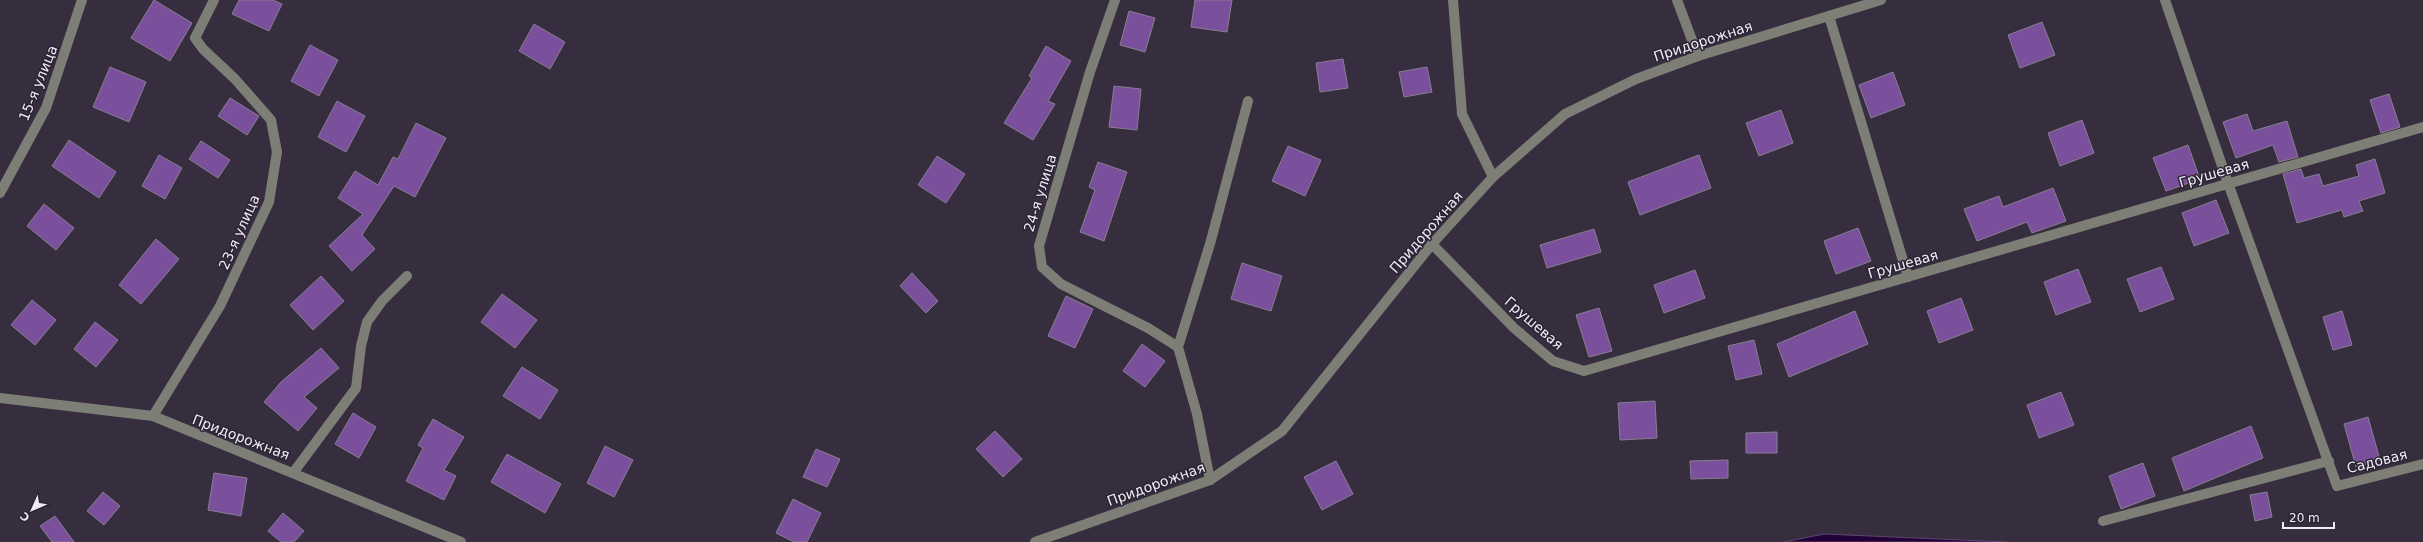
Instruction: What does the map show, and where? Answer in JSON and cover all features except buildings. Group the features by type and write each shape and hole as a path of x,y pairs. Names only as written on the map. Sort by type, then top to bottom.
{"street":[{"name":"15-я улица","path":"0,193 46,108 82,0"},
{"name":"23-я улица","path":"153,416 220,306 269,202 277,152 271,120 235,79 203,49 195,38 214,0"},
{"name":"24-я улица","path":"1114,0 1090,72 1039,246 1042,267 1061,284 1148,328 1178,347"},
{"path":"1453,0 1462,114 1494,177"},
{"path":"1677,0 1698,56"},
{"name":"Придорожная","path":"1035,542 1210,480 1282,431 1432,244 1494,177 1565,114 1636,79 1698,56 1881,0"},
{"path":"2103,520 2329,461 2228,183 2166,0"},
{"path":"1829,16 1908,277"},
{"path":"1210,480 1197,414 1178,347 1210,244 1248,101"},
{"name":"Грушевая","path":"1432,244 1514,328 1553,361 1584,371 2423,127"},
{"path":"294,473 356,388 361,346 366,322 382,301 406,276"},
{"name":"Придорожная","path":"0,398 153,416 216,444 294,473 461,542"},
{"name":"Садовая","path":"2329,461 2338,486 2423,464"}],"shaded area":[{"path":"1824,534 2007,542 1784,542"}]}
